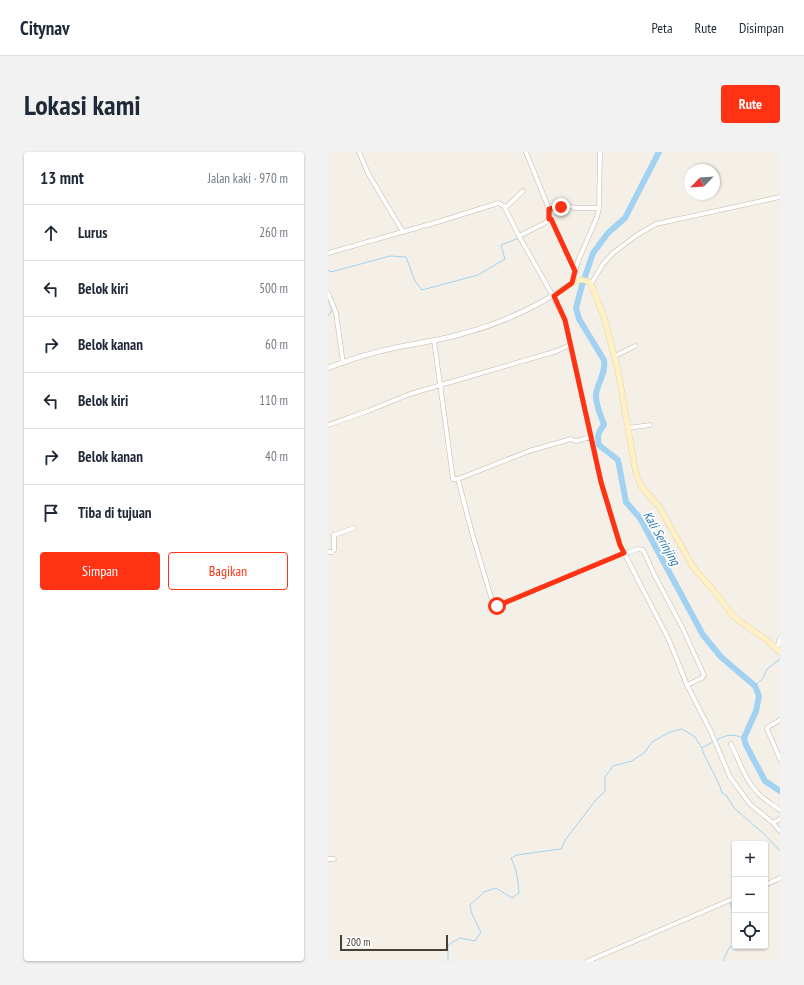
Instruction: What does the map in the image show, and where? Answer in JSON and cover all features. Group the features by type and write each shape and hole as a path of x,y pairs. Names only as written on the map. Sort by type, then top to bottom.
{"main road":[{"path":"572,283 586,282 600,305 615,356 634,463 639,482 660,508 693,567 715,592 734,618 778,650"}],"street":[{"path":"359,152 369,175 403,232"},
{"path":"526,152 549,209 550,219 575,271"},
{"path":"328,368 371,354 461,334 485,326 532,307 554,296 572,283 575,271 594,226 599,208 600,152"},
{"path":"505,208 523,191"},
{"path":"586,282 613,253 637,235 656,224 780,197"},
{"path":"328,254 498,203 503,204 519,237 554,296 565,320 601,482 620,545 669,640 687,685 717,745 727,772 736,787 750,804 773,823 780,831"},
{"path":"549,209 570,206 575,208 599,208"},
{"path":"519,237 550,219"},
{"path":"328,292 336,313 342,363"},
{"path":"434,340 452,477 455,480 529,451 571,439 576,441 591,437"},
{"path":"328,425 410,394 557,351 570,345"},
{"path":"615,356 635,346"},
{"path":"628,428 650,425"},
{"path":"458,479 491,597 497,606 624,553 638,549 645,552 655,576 704,675 702,678 687,685"},
{"path":"328,552 332,552 334,550 334,535 354,528"},
{"path":"778,650 780,639"},
{"path":"780,720 767,729 780,758"},
{"path":"731,744 754,789 763,799 780,810"},
{"path":"773,823 780,819"},
{"path":"328,859 334,859"},
{"path":"768,884 780,878"},
{"path":"588,961 732,899"}],"waterway":[{"name":"Kali Serinjing","path":"659,152 625,218 608,233 593,253 576,308 579,319 604,360 604,369 596,394 597,406 604,425 598,434 598,442 599,445 618,460 626,502 640,518 703,635 721,657 755,686 759,696 756,711 744,738 746,745 765,781 780,791"},
{"path":"328,270 331,272 390,256 406,257 415,281 422,290 478,275 505,259 501,245 519,238"},
{"path":"328,299 332,310 328,316"},
{"path":"755,686 763,678 767,669 780,659"},
{"path":"448,961 448,945 460,938 475,941 481,932 472,914 470,905 484,892 496,888 512,898 519,893 517,875 511,858 517,855 561,849 566,839 595,801 605,791 605,777 613,766 632,761 645,752 652,742 670,732 682,729 694,736 702,748 714,741"},
{"path":"717,740 730,735 744,738"},
{"path":"702,749 718,781 722,793 726,795 734,808 764,834 780,851"},
{"path":"768,886 778,881"},
{"path":"732,902 730,903 732,908"},
{"path":"723,961 729,948 732,946"}],"route":[{"path":"497,606 624,553 620,545 601,482 567,326 562,310 554,296 572,283 575,271 551,219 549,219 549,209 561,207"}]}
